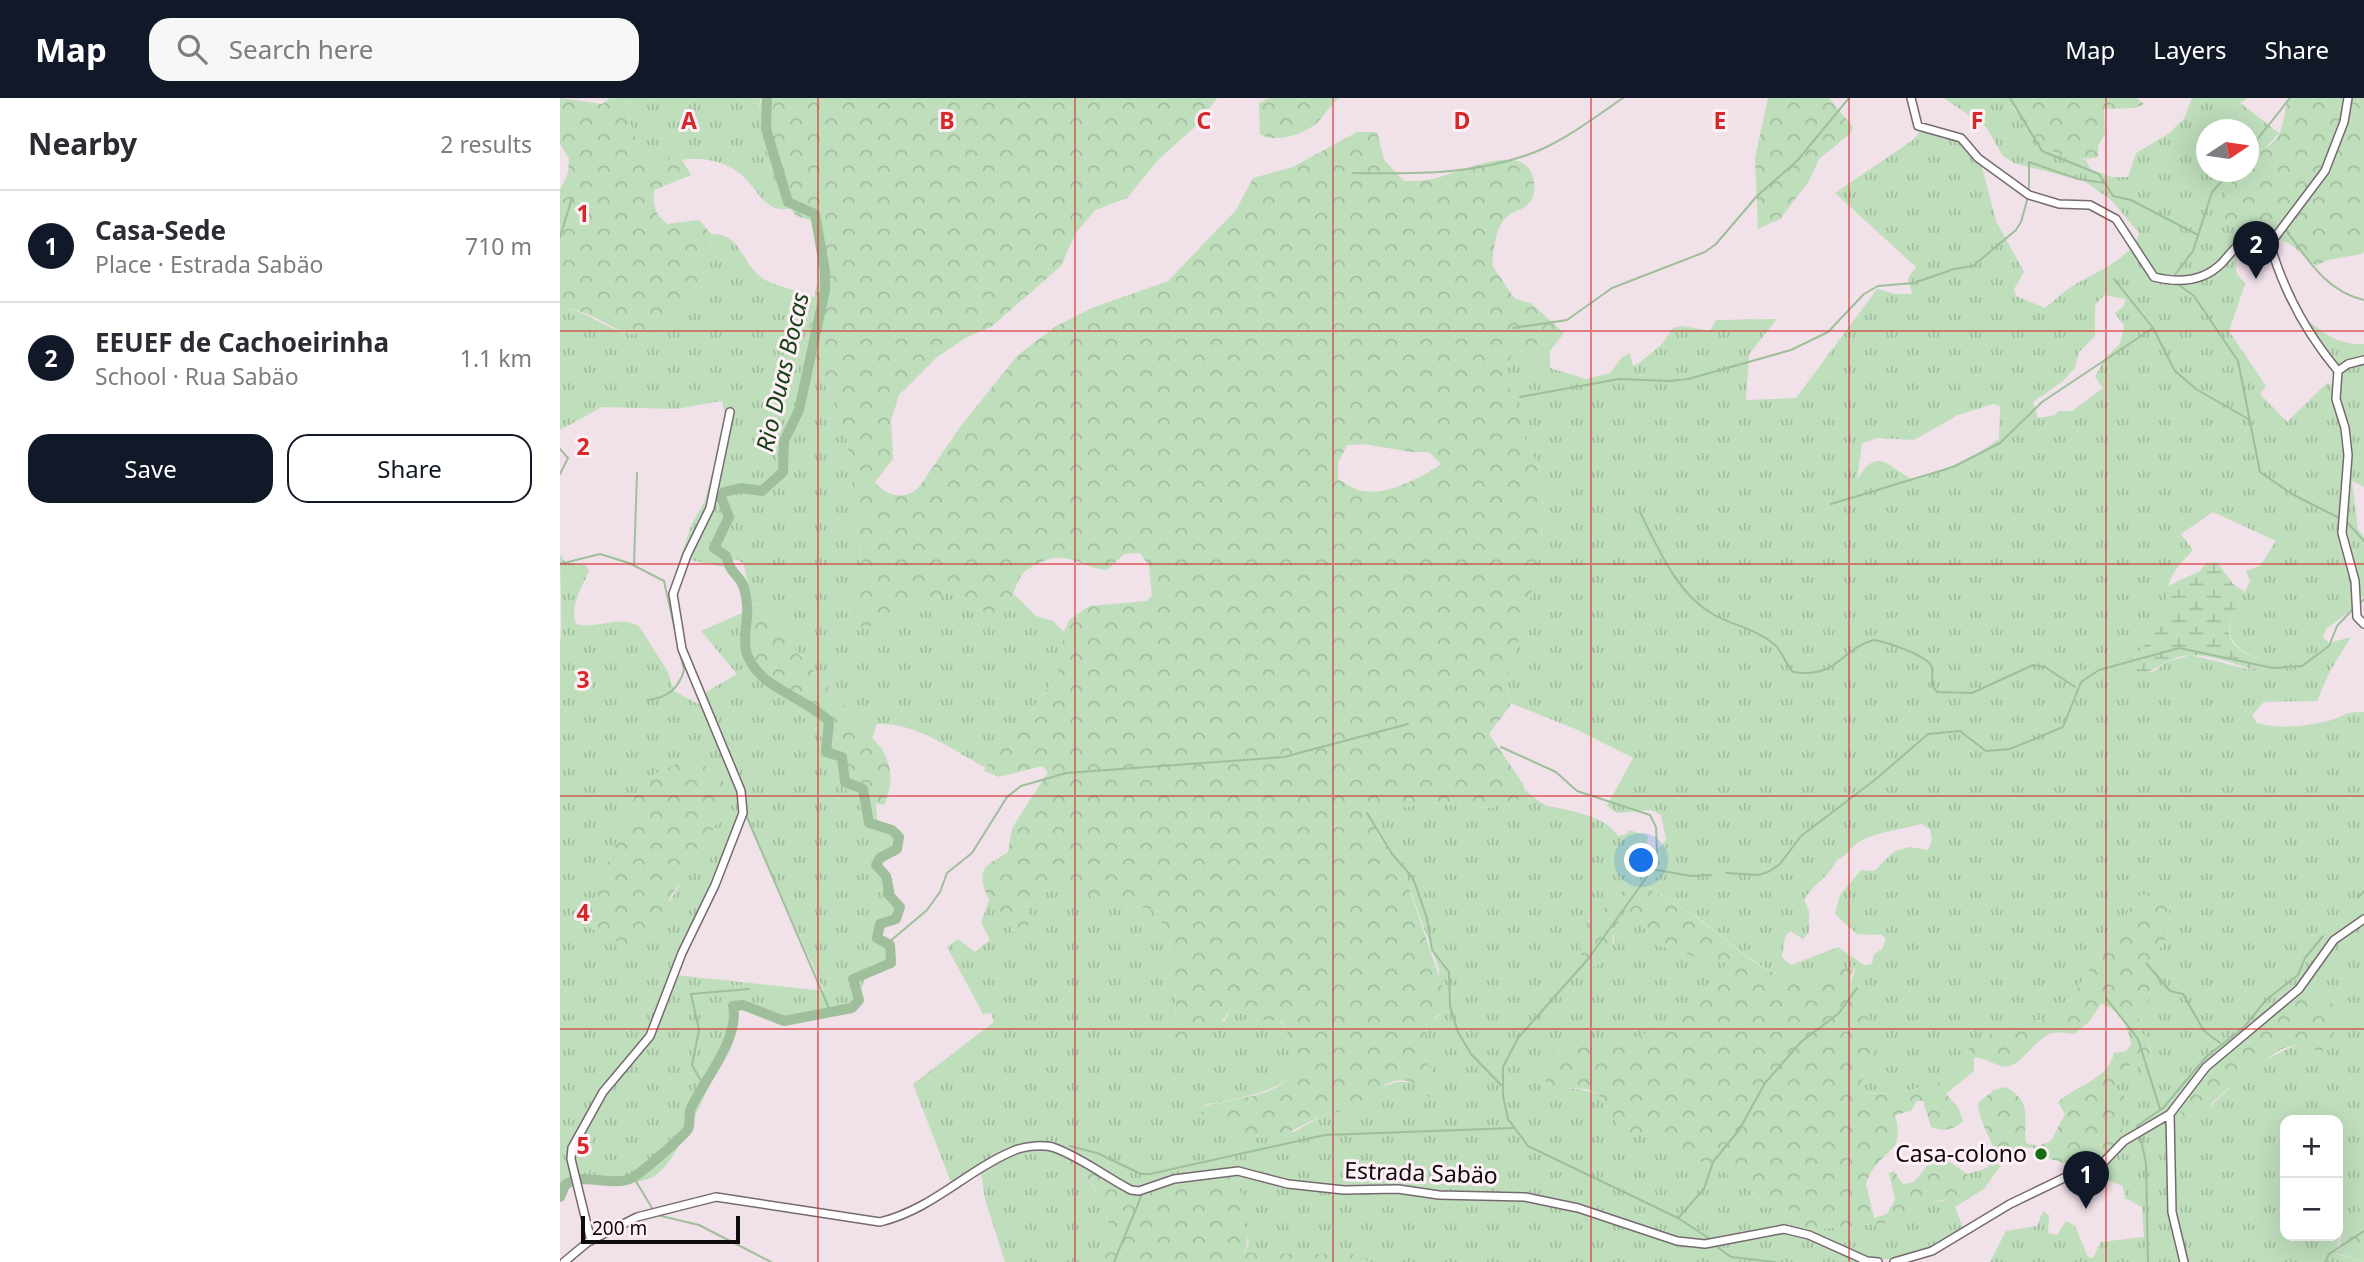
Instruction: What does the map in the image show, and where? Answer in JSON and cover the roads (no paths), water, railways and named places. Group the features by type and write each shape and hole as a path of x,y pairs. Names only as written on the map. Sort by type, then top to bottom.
{"street":[{"path":"1911,98 1918,126 1961,138 1978,158 2029,195 2059,204 2090,205 2116,219 2154,277 2166,280 2199,278 2221,264 2239,243 2251,238 2270,244"},
{"path":"2270,244 2325,171 2344,122 2348,98"},
{"path":"2270,244 2280,282 2338,371 2336,399 2345,428 2348,456 2342,533 2355,581 2357,617 2364,624"},
{"path":"2338,371 2364,360"},
{"path":"591,1241 572,1148 603,1092 650,1036 743,813 741,791 682,649 673,594 687,555 710,508 730,412"},
{"path":"1894,1262 1932,1251 2010,1205 2066,1177 2096,1171 2124,1141 2170,1114 2206,1068 2299,989 2334,940 2364,919"},
{"path":"2170,1114 2172,1212 2184,1262"},
{"name":"Estrada Sabäo","path":"564,1262 591,1241 637,1217 716,1197 880,1222 900,1217 1014,1150 1054,1148 1132,1190 1139,1191 1205,1173 1238,1171 1288,1184 1344,1190 1398,1189 1439,1195 1525,1197 1569,1206 1677,1241 1705,1244 1784,1229 1809,1235 1867,1261 1878,1262"}],"waterway":[{"name":"Rio Duas Bocas","path":"560,1197 565,1185 572,1181 624,1181 632,1178 685,1133 689,1127 691,1108 720,1059 731,1032 733,1006 743,1005 784,1021 852,1008 859,1000 853,979 891,963 890,945 877,938 880,924 896,919 900,907 890,896 886,876 876,865 880,858 897,849 899,837 892,830 869,823 863,789 845,782 842,757 826,752 829,721 773,685 754,667 745,646 747,601 744,588 726,556 714,548 729,517 721,497 724,492 741,488 762,491 783,472 784,441 799,410 825,290 825,271 815,214 788,202 766,129 767,98"},
{"path":"1353,173 1472,169 1518,158 1562,139 1623,98"},
{"path":"1513,328 1567,320 1612,288 1705,252 1716,244 1757,196 1797,161 1849,98"},
{"path":"2010,98 2042,151 2099,174 2113,196 2131,200 2198,235"},
{"path":"2259,137 2290,98"},
{"path":"2029,191 2029,162 2078,179 2106,183"},
{"path":"2174,276 2193,251 2212,192 2221,182"},
{"path":"1520,397 1619,379 1688,379 1791,350 1828,332 1864,294 1878,286 1914,283 1954,269 1973,266 2016,230 2028,197"},
{"path":"560,237 572,198"},
{"path":"2286,230 2328,282 2351,296 2364,300"},
{"path":"2114,279 2153,328 2175,371 2196,389 2250,420"},
{"path":"2175,282 2194,296 2238,361 2260,472 2292,494 2341,519"},
{"path":"1831,504 1953,467 2000,443 2042,402 2153,328"},
{"path":"560,449 568,458 560,474"},
{"path":"634,565 637,473"},
{"path":"1640,512 1669,568 1688,593 1711,613 1768,639 1778,648 1793,672 1820,671 1874,640 1906,650 1929,662 1932,667 1932,685 1937,692 1972,693 2033,665 2045,667 2075,687"},
{"path":"2346,521 2364,541"},
{"path":"560,564 600,554 629,563 664,581 684,670 671,691 648,700"},
{"path":"2358,605 2364,599"},
{"path":"1726,873 1758,875 1780,864 1801,836 1876,779 1928,734 1960,731 1986,751 2010,749 2063,727 2081,682 2099,670 2179,648 2273,668 2302,666 2329,646 2337,626 2354,608"},
{"path":"888,943 927,910 940,892 947,873 972,853 1007,797 1021,786 1066,773 1284,757 1408,724"},
{"path":"1501,747 1556,772 1577,791 1650,815 1656,827 1657,852 1646,878 1588,959 1518,1038 1503,1067 1503,1096 1508,1119 1528,1146 1678,1218 1710,1239"},
{"path":"1367,813 1392,854 1413,878 1427,918 1432,950 1449,972 1450,1006 1458,1032 1471,1054 1501,1085"},
{"path":"746,815 831,1013"},
{"path":"1651,869 1691,876 1711,875"},
{"path":"2359,897 2364,891"},
{"path":"2138,1129 2137,1126 2163,1108 2206,1057 2244,1027 2266,1000 2298,975 2305,958 2323,936"},
{"path":"2146,963 2170,991 2183,994 2204,1031 2220,1043"},
{"path":"1678,1218 1704,1189 1713,1162 1739,1130 1765,1083 1801,1042 1839,1013 1857,988"},
{"path":"704,1086 692,1065 699,1030 691,994 749,989"},
{"path":"2106,998 2138,1039 2160,1109"},
{"path":"1070,1146 1097,1153 1141,1174 1150,1174 1325,1135 1513,1128"},
{"path":"2140,1135 2146,1163 2148,1262"},
{"path":"634,1178 652,1208"},
{"path":"1114,1262 1143,1192"},
{"path":"657,1215 699,1225 771,1262"},
{"path":"2325,1262 2329,1254 2364,1231"},
{"path":"1716,1246 1731,1257 1775,1262"}],"place":[{"name":"EEUEF de Cachoeirinha","path":"2256,279"},
{"name":"Casa-colono","path":"2041,1154"},
{"name":"Casa-Sede","path":"2086,1209"}]}
